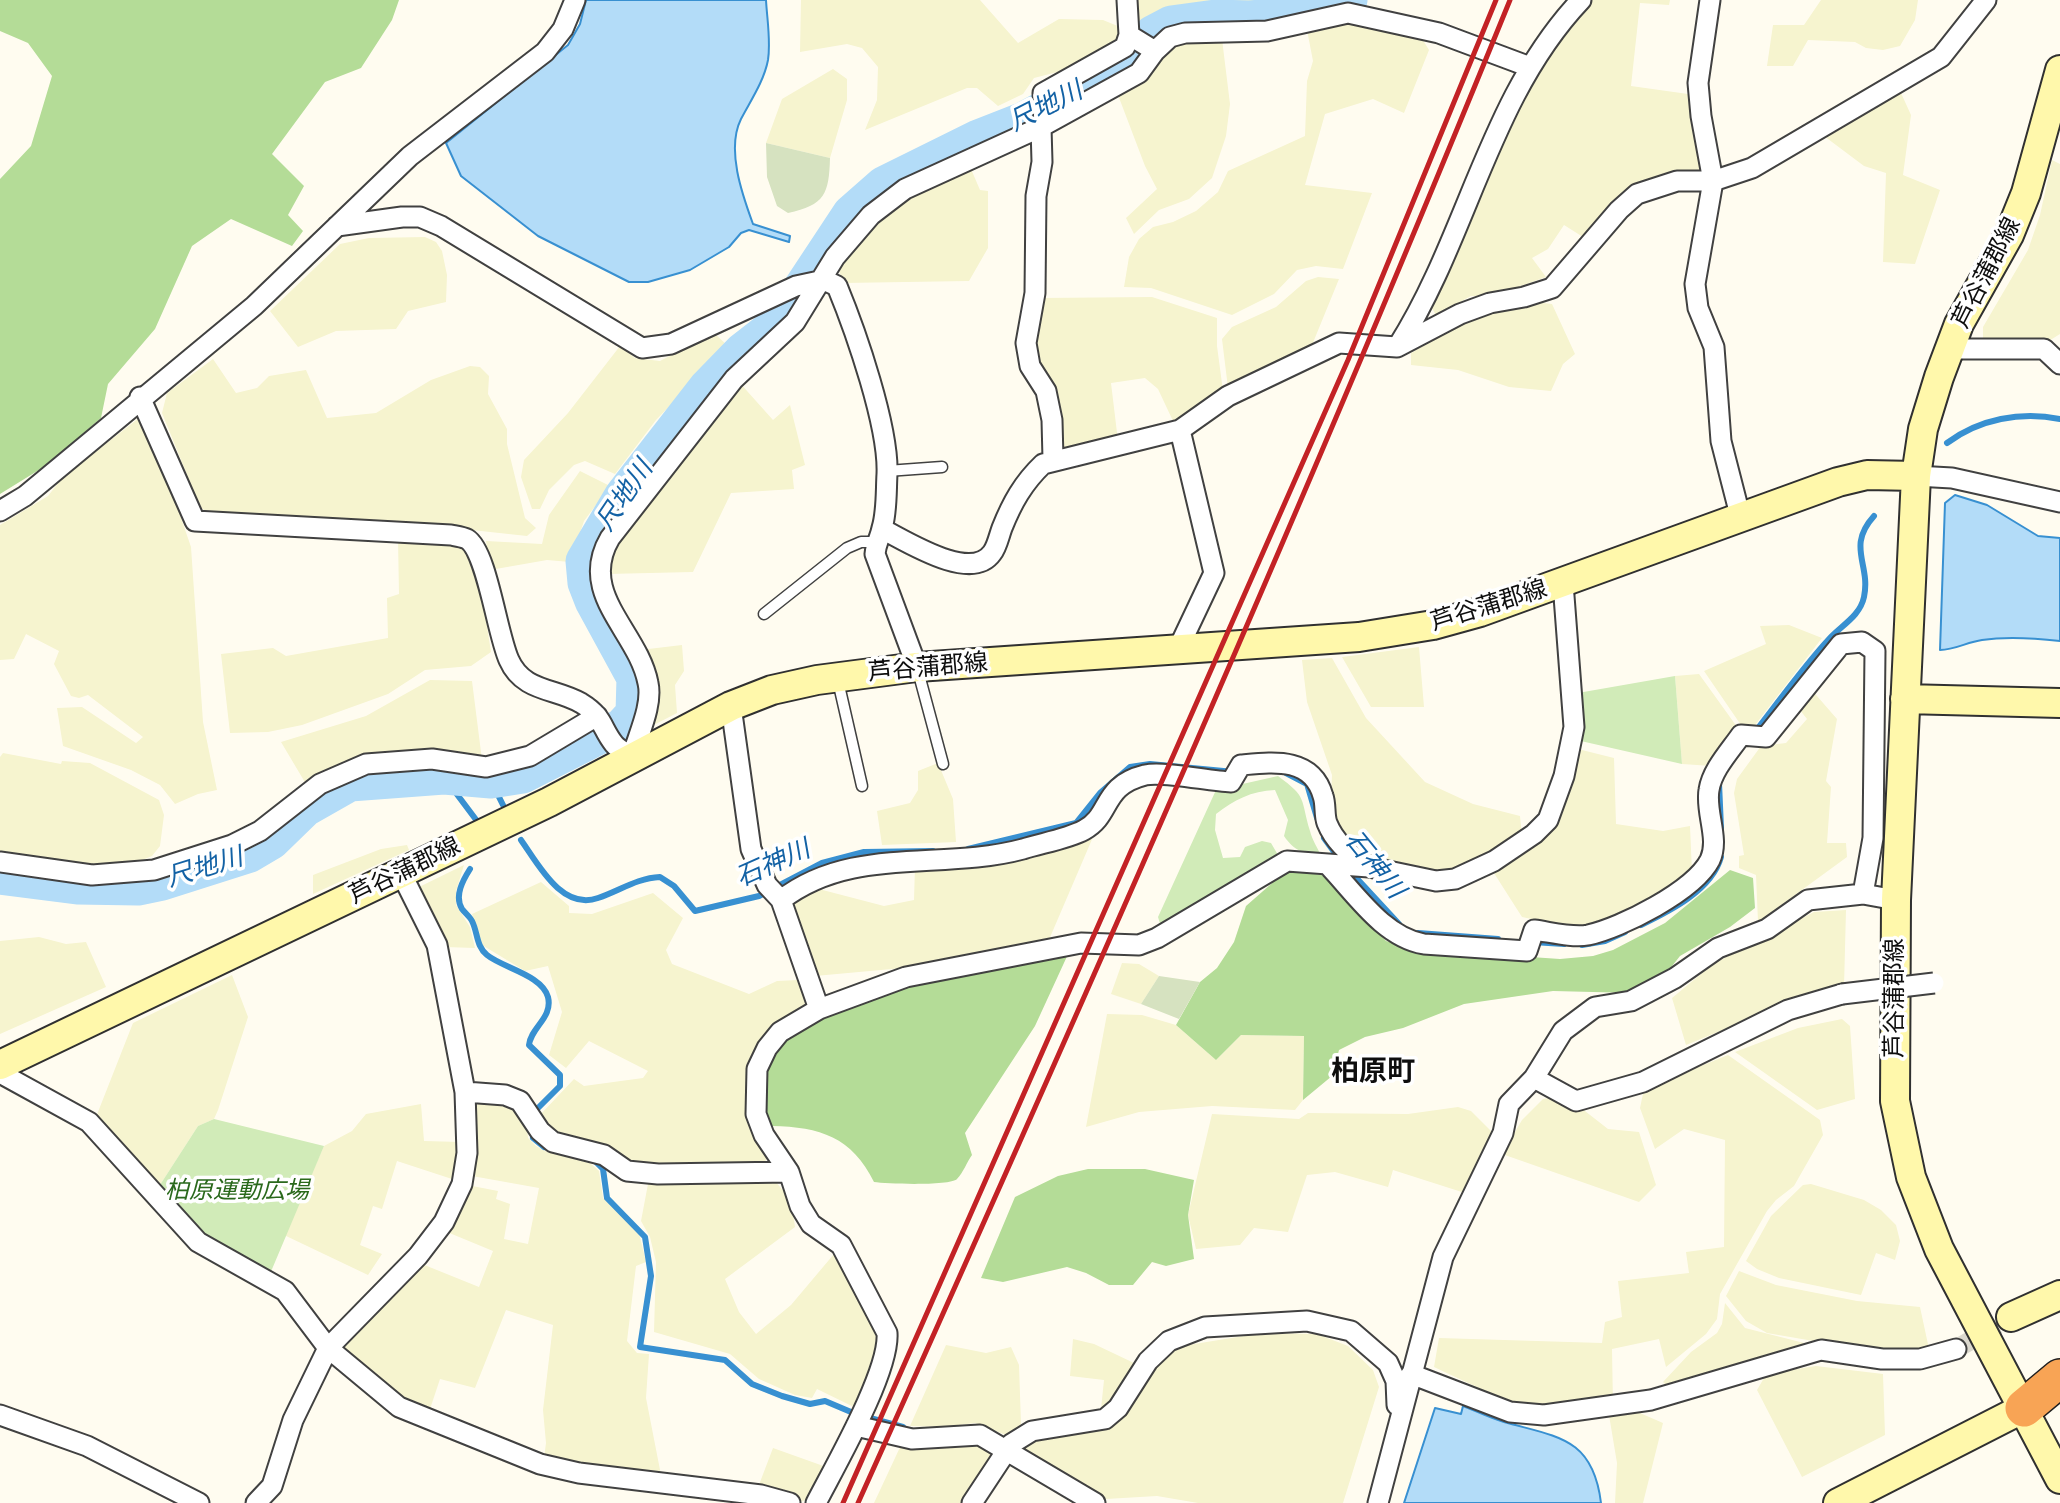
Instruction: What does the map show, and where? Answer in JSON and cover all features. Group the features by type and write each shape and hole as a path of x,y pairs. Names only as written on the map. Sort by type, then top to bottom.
{"highway":[{"path":"2024,1408 2060,1378"},
{"path":"2024,1408 2060,1398"}],"main road":[{"name":"芦谷蒲郡線","path":"2060,70 2026,193 2009,235 1959,324 1923,429 1916,476 1896,900 1895,1101 1911,1177 1939,1249 2060,1479"},
{"name":"芦谷蒲郡線","path":"0,1065 549,802 623,750 772,690 837,677 917,667 1359,638 1404,631 1480,612 1741,519 1806,492 1867,475 1916,476"},
{"path":"1905,699 2060,703"},
{"path":"2011,1317 2060,1294"},
{"path":"1838,1503 2024,1408"}],"street":[{"path":"0,512 25,496 140,397 254,306 410,156 545,52 563,29 575,0"},
{"path":"140,397 195,521 451,535 467,539 478,551 485,568 493,612 510,662 523,680 541,690 579,702 601,720 623,750 647,707 649,686 644,668 602,591 600,554 640,495 734,379 795,322 811,283 871,215 905,189 1043,118 1139,73 1143,44 1127,0"},
{"path":"1397,347 1425,304 1513,97 1530,66 1581,0"},
{"path":"1710,0 1698,83 1700,116 1713,181 1695,284 1698,308 1714,347 1721,441 1741,519"},
{"path":"879,535 936,556 967,564 981,563 992,554 1011,506 1026,480 1054,459 1127,445 1180,430 1228,396 1339,344 1397,347 1460,314 1552,288 1619,210 1637,194 1677,181 1713,181 1752,167 1925,67 1952,45 1986,0"},
{"path":"1054,459 1046,391 1030,366 1026,343 1035,293 1036,195 1042,162 1043,93 1125,47 1185,33 1267,31 1348,13 1439,33 1530,66"},
{"path":"337,226 420,217 441,226 642,348 671,344 811,283 837,286 880,419 887,471 875,554 917,667"},
{"path":"1949,349 2052,344 2060,363"},
{"path":"1178,649 1214,573 1180,430"},
{"path":"1916,476 1952,478 2060,502"},
{"path":"816,1503 856,1426 888,1348 887,1333 841,1245 811,1224 800,1206 789,1172 764,1135 756,1114 757,1069 767,1048 780,1032 819,1009 906,977 1081,943 1139,945 1157,938 1287,861 1362,867 1436,881 1455,879 1494,861 1534,834 1548,820 1564,776 1574,727 1563,583"},
{"path":"1331,864 1392,932 1408,941 1528,951 1534,930 1586,935 1647,911 1693,880 1711,859 1713,839 1709,791 1716,771 1741,735 1766,737 1841,643 1862,642 1875,651 1873,838 1863,894"},
{"path":"731,706 751,849 775,894 819,1009"},
{"path":"0,862 92,874 154,870 232,845 260,831 320,784 366,764 432,759 486,767 530,756 601,720"},
{"path":"775,894 820,876 875,862 959,858 1020,849 1085,830 1116,787 1150,774 1236,773 1282,762 1310,773 1324,798 1327,822 1339,842 1362,867"},
{"path":"256,1503 272,1486 293,1420 328,1348 418,1256 444,1222 462,1184 467,1153 465,1092 437,945 401,873"},
{"path":"1378,1503 1443,1257 1503,1133 1509,1104 1534,1078 1563,1031 1595,1007 1631,1001 1675,978 1718,948 1767,929 1808,900 1863,894 1896,900"},
{"path":"1534,1078 1576,1101 1643,1082 1788,1010 1842,994 1934,984"},
{"path":"0,1073 89,1122 198,1242 285,1291 328,1348 399,1407 540,1464 579,1473 761,1495 790,1503"},
{"path":"465,1092 505,1095 520,1101 540,1131 553,1142 604,1156 627,1171 658,1174 789,1172"},
{"path":"972,1503 1008,1449 1032,1431 1105,1419 1118,1408 1148,1362 1169,1341 1205,1327 1307,1321 1351,1331 1388,1363 1396,1381 1395,1401 1401,1413"},
{"path":"1411,1374 1510,1412 1544,1415 1651,1400 1762,1364 1821,1350 1882,1359 1920,1359 1956,1349"},
{"path":"0,1415 87,1446 199,1503"},
{"path":"856,1426 912,1438 981,1435 1095,1503"}],"lane":[{"path":"887,471 942,467"},
{"path":"764,614 847,548 879,535"},
{"path":"917,667 943,764"},
{"path":"837,677 862,786"}],"shaded area":[{"path":"801,0 980,0 1018,43 1059,19 1103,20 1120,27 1119,42 1073,68 1034,78 1023,94 998,106 977,88 967,88 865,130 877,100 878,67 862,48 847,44 800,52"},
{"path":"1132,0 1287,0 1187,6 1166,10 1137,29"},
{"path":"1589,0 1670,0 1669,5 1640,3 1631,86 1688,94 1701,171 1662,174 1636,185 1583,237 1564,225 1548,249 1532,258 1546,277 1493,296 1471,296 1436,315 1430,305 1518,101 1542,60"},
{"path":"1821,0 1918,0 1915,20 1900,46 1883,50 1866,48 1855,42 1808,40 1793,66 1767,66 1773,25 1804,25"},
{"path":"1348,20 1421,37 1429,50 1404,113 1373,99 1325,114 1305,185 1372,193 1343,269 1316,266 1297,270 1274,294 1232,315 1151,288 1124,287 1129,257 1139,239 1153,227 1173,222 1196,211 1218,192 1228,171 1305,136 1307,81 1313,61 1307,30"},
{"path":"1222,39 1230,104 1226,136 1212,178 1189,199 1159,210 1134,234 1126,218 1157,189 1145,166 1118,95 1167,48 1183,40"},
{"path":"833,69 847,79 847,100 830,158 766,143 782,99"},
{"path":"1901,93 1911,115 1903,175 1940,190 1915,264 1883,262 1886,173 1864,166 1824,136"},
{"path":"2052,160 2060,164 2060,334 2044,344 1983,346 1983,327 2028,250 2040,215"},
{"path":"971,169 980,190 988,191 988,248 969,281 843,283 838,267 859,236 909,195"},
{"path":"425,237 436,242 442,251 447,275 446,302 408,311 396,329 336,331 298,347 270,311 340,244 369,238"},
{"path":"1318,277 1339,279 1310,350 1228,388 1222,339 1232,327 1276,307 1306,281"},
{"path":"1152,297 1217,318 1217,346 1223,391 1173,421 1158,389 1145,378 1111,383 1118,441 1062,451 1052,389 1039,359 1035,336 1041,298"},
{"path":"1543,303 1552,304 1575,354 1563,364 1551,391 1509,387 1458,370 1411,365 1411,353 1472,318"},
{"path":"714,333 728,346 656,420 615,474 585,461 574,465 549,490 540,509 532,509 521,477 524,460 568,413 620,346 635,358 660,361"},
{"path":"213,359 236,393 257,388 269,376 306,370 327,418 376,413 431,380 470,366 480,367 489,376 488,394 507,429 507,444 525,518 536,528 527,536 444,527 214,517 200,507 162,413 167,393"},
{"path":"739,382 773,420 790,405 805,465 792,470 794,489 731,493 693,572 607,574 607,553"},
{"path":"139,418 149,425 191,547 203,722 217,790 198,794 175,804 160,785 131,770 63,746 57,708 82,707 136,743 143,737 88,695 79,698 71,696 54,664 59,651 26,634 14,659 0,660 0,525 48,496 62,478"},
{"path":"580,471 610,486 584,521 570,562 547,560 490,570 486,541 542,544 549,515"},
{"path":"398,539 453,543 466,549 478,569 491,652 471,666 425,670 388,694 302,725 268,732 230,733 221,654 273,648 286,656 388,638 387,598 399,594"},
{"path":"1789,625 1822,638 1752,729 1743,728 1704,671 1766,644 1760,626"},
{"path":"682,645 684,671 675,685 677,713 646,729 640,650"},
{"path":"1419,647 1424,707 1371,707 1342,657"},
{"path":"1332,658 1366,718 1425,782 1473,804 1520,816 1522,836 1452,872 1427,873 1356,855 1330,820 1332,775 1307,702 1302,660"},
{"path":"1699,674 1740,731 1712,766 1682,764 1675,676"},
{"path":"430,680 472,681 482,760 435,754 306,784 281,742 366,716"},
{"path":"1810,688 1837,719 1826,781 1831,787 1827,843 1846,843 1847,857 1758,922 1756,875 1739,868 1739,856 1744,855 1734,793 1737,779 1761,746 1786,743 1807,719 1796,705"},
{"path":"1578,749 1614,758 1616,824 1663,831 1690,826 1692,872 1649,903 1584,930 1522,917 1492,870 1532,848 1552,827"},
{"path":"3,753 61,764 62,761 90,763 159,800 164,815 160,846 152,856 125,867 71,866 0,856 0,757"},
{"path":"938,763 953,799 956,842 882,845 877,811 910,803 918,790 918,771"},
{"path":"1096,830 1048,942 914,967 815,976 791,908 801,895 815,888 884,906 914,900 915,866"},
{"path":"407,845 409,850 313,894 313,875 381,849"},
{"path":"464,865 456,891 456,905 470,927 475,948 445,947 415,889"},
{"path":"541,882 569,906 569,913 592,914 653,893 683,918 666,950 672,964 749,994 777,981 798,980 807,1002 799,1014 759,1048 769,1155 762,1166 639,1165 554,1135 539,1116 574,1079 584,1086 643,1078 648,1071 589,1041 566,1068 549,1055 562,1012 548,966 525,971 482,945 472,914"},
{"path":"1846,910 1844,987 1784,1005 1686,1045 1672,998 1713,964 1814,912"},
{"path":"39,937 66,944 86,942 106,987 0,1034 0,941"},
{"path":"1122,963 1139,964 1159,976 1141,1004 1111,994"},
{"path":"232,975 248,1017 218,1110 214,1119 198,1126 158,1188 96,1117 133,1023"},
{"path":"1107,1014 1142,1015 1176,1025 1216,1060 1241,1035 1304,1036 1303,1100 1295,1110 1212,1106 1139,1112 1086,1127"},
{"path":"1842,1019 1850,1026 1855,1099 1817,1110 1735,1052 1798,1028"},
{"path":"1728,1055 1820,1120 1823,1135 1794,1186 1767,1211 1720,1294 1717,1319 1706,1334 1666,1367 1659,1339 1612,1349 1613,1406 1596,1410 1509,1402 1434,1367 1439,1338 1602,1343 1605,1322 1622,1317 1618,1281 1689,1273 1686,1252 1724,1247 1725,1140 1684,1129 1655,1149 1640,1108 1644,1089"},
{"path":"1554,1097 1576,1104 1608,1129 1639,1132 1656,1185 1639,1202 1502,1154 1522,1120 1543,1099"},
{"path":"483,1099 514,1108 527,1126 528,1138 536,1146 547,1152 590,1163 599,1171 603,1198 639,1233 646,1262 636,1266 627,1341 637,1353 649,1354 646,1398 661,1475 579,1466 544,1458 546,1443 543,1410 553,1325 506,1310 475,1388 440,1379 429,1412 411,1407 343,1354 342,1341 422,1264 479,1287 493,1251 447,1232 467,1185 498,1191 496,1199 510,1204 504,1239 528,1244 539,1188 472,1176 476,1106"},
{"path":"421,1104 424,1141 461,1142 455,1180 397,1161 382,1209 373,1206 360,1245 382,1254 368,1275 284,1235 324,1146 352,1131 366,1114"},
{"path":"1458,1107 1471,1111 1497,1137 1468,1194 1393,1170 1388,1187 1335,1172 1307,1175 1288,1232 1254,1228 1240,1245 1196,1249 1188,1215 1212,1114 1299,1119 1308,1113 1408,1114"},
{"path":"775,1181 791,1200 795,1227 725,1279 739,1312 756,1334 791,1305 834,1254 848,1271 880,1336 880,1348 858,1409 817,1389 812,1398 795,1395 759,1379 730,1354 654,1332 656,1262 650,1237 641,1221 648,1184"},
{"path":"1811,1184 1864,1200 1881,1210 1896,1225 1900,1241 1895,1260 1876,1253 1861,1295 1779,1278 1746,1261 1771,1216 1803,1185"},
{"path":"1739,1271 1776,1285 1857,1301 1920,1307 1929,1349 1883,1353 1767,1333 1746,1321 1726,1296"},
{"path":"1725,1303 1745,1328 1812,1345 1668,1387 1663,1382 1691,1352 1717,1333 1722,1324"},
{"path":"1262,1333 1317,1334 1348,1346 1373,1370 1379,1387 1343,1503 1198,1503 1157,1496 1106,1499 1024,1455 1022,1446 1043,1433 1105,1430 1121,1418 1153,1369 1176,1347"},
{"path":"1073,1339 1094,1344 1134,1363 1113,1402 1101,1409 1104,1380 1070,1376"},
{"path":"946,1345 986,1353 1011,1347 1019,1365 1021,1424 1006,1435 975,1423 943,1427 910,1426"},
{"path":"1816,1366 1883,1374 1885,1435 1802,1477 1757,1390 1764,1378"},
{"path":"1633,1410 1663,1423 1643,1503 1615,1503 1617,1463 1609,1415"},
{"path":"973,1440 999,1457 967,1503 874,1503 902,1443"},
{"path":"773,1448 829,1468 809,1499 800,1502 757,1490"}],"green space":[{"path":"0,0 399,0 392,20 361,68 325,82 272,154 304,186 288,215 303,231 292,246 231,219 192,246 155,329 108,384 101,418 47,465 0,494 0,179 31,146 52,76 28,43 0,31"},
{"path":"766,143 830,158 826,189 817,202 788,213 777,206 767,177"},
{"path":"1675,676 1682,764 1572,739 1572,694"},
{"path":"1278,776 1302,799 1311,834 1321,856 1300,851 1284,836 1288,820 1275,790 1243,797 1216,814 1215,830 1223,858 1240,857 1245,847 1262,841 1271,843 1278,855 1161,927 1158,917 1216,790"},
{"path":"1287,870 1322,875 1343,891 1386,941 1414,949 1560,959 1593,956 1613,950 1665,923 1730,870 1753,878 1755,908 1730,927 1680,956 1661,980 1633,993 1553,991 1464,1004 1403,1028 1365,1037 1339,1050 1332,1076 1303,1100 1304,1036 1241,1035 1216,1060 1176,1025 1200,982 1217,968 1234,942 1246,906"},
{"path":"1069,952 1035,1026 965,1133 972,1155 957,1179 931,1184 874,1182 856,1154 833,1138 805,1129 772,1126 766,1113 763,1091 767,1067 773,1053 783,1041 814,1019 846,1004 883,992 963,972"},
{"path":"1159,976 1200,982 1179,1019 1141,1004"},
{"name":"柏原運動広場","path":"214,1119 324,1146 267,1281 198,1242 158,1188 198,1126"},
{"path":"1088,1169 1145,1169 1194,1180 1188,1215 1194,1259 1166,1266 1152,1262 1133,1285 1109,1285 1067,1267 1003,1282 981,1278 1015,1197 1058,1176"}],"water":[{"path":"586,0 766,0 768,60 760,83 741,119 735,157 740,186 753,224 790,236 789,242 749,230 741,233 729,247 690,270 648,282 629,282 538,236 461,176 446,143 568,45 580,24"},
{"path":"1955,495 1987,505 2038,536 2060,538 2060,641 1992,639 1940,650 1945,503"},
{"path":"1463,1406 1569,1443 1581,1452 1590,1465 1597,1481 1601,1503 1404,1503 1435,1408 1461,1414"}],"waterway":[{"name":"尺地川","path":"0,877 77,887 138,888 162,883 250,855 272,842 306,809 350,784 444,777 491,781 523,776 621,726 633,713 634,678 592,601 585,583 583,561 622,495 706,387 742,350 778,322 850,213 883,184 978,137 1024,119 1124,65 1152,33 1171,23 1216,17 1250,18 1301,13 1350,0"},
{"name":"石神川","path":"1947,443 1973,428 2001,419 2030,416 2060,419"},
{"name":"石神川","path":"1755,732 1810,660 1859,610 1865,585 1860,547 1866,527 1874,516"},
{"name":"石神川","path":"968,849 1076,823 1100,793 1130,767 1150,764 1234,772"},
{"name":"石神川","path":"1286,773 1307,784 1317,818"},
{"path":"444,777 477,821"},
{"name":"石神川","path":"491,781 503,805"},
{"name":"石神川","path":"1719,783 1721,828"},
{"name":"石神川","path":"1324,838 1340,860"},
{"name":"石神川","path":"521,840 552,883 573,898 598,898 636,882 660,877 674,886 695,911 759,896 822,863 864,852 933,851"},
{"name":"石神川","path":"1641,925 1689,898 1709,880 1721,857"},
{"path":"470,869 462,883 459,899 462,909 472,921 481,948 494,960 530,977 544,989 548,997 545,1017 529,1045 560,1075 560,1086 538,1108"},
{"name":"石神川","path":"1350,871 1399,924"},
{"name":"石神川","path":"1582,945 1605,941 1625,932"},
{"name":"石神川","path":"1418,933 1498,939"},
{"name":"石神川","path":"1533,942 1564,944"},
{"path":"533,1138 544,1147"},
{"path":"594,1160 603,1169 607,1198 645,1237 651,1276 640,1347 725,1360 752,1384 810,1404 825,1401 851,1412"},
{"path":"870,1418 903,1427"}],"tunnel":[{"path":"1956,1349 2011,1317"}],"railway":[{"path":"843,1503 1348,360 1496,0"},
{"path":"858,1503 1191,755 1353,378 1510,0"}],"district":[{"name":"柏原町","path":"1373,1072"}]}
